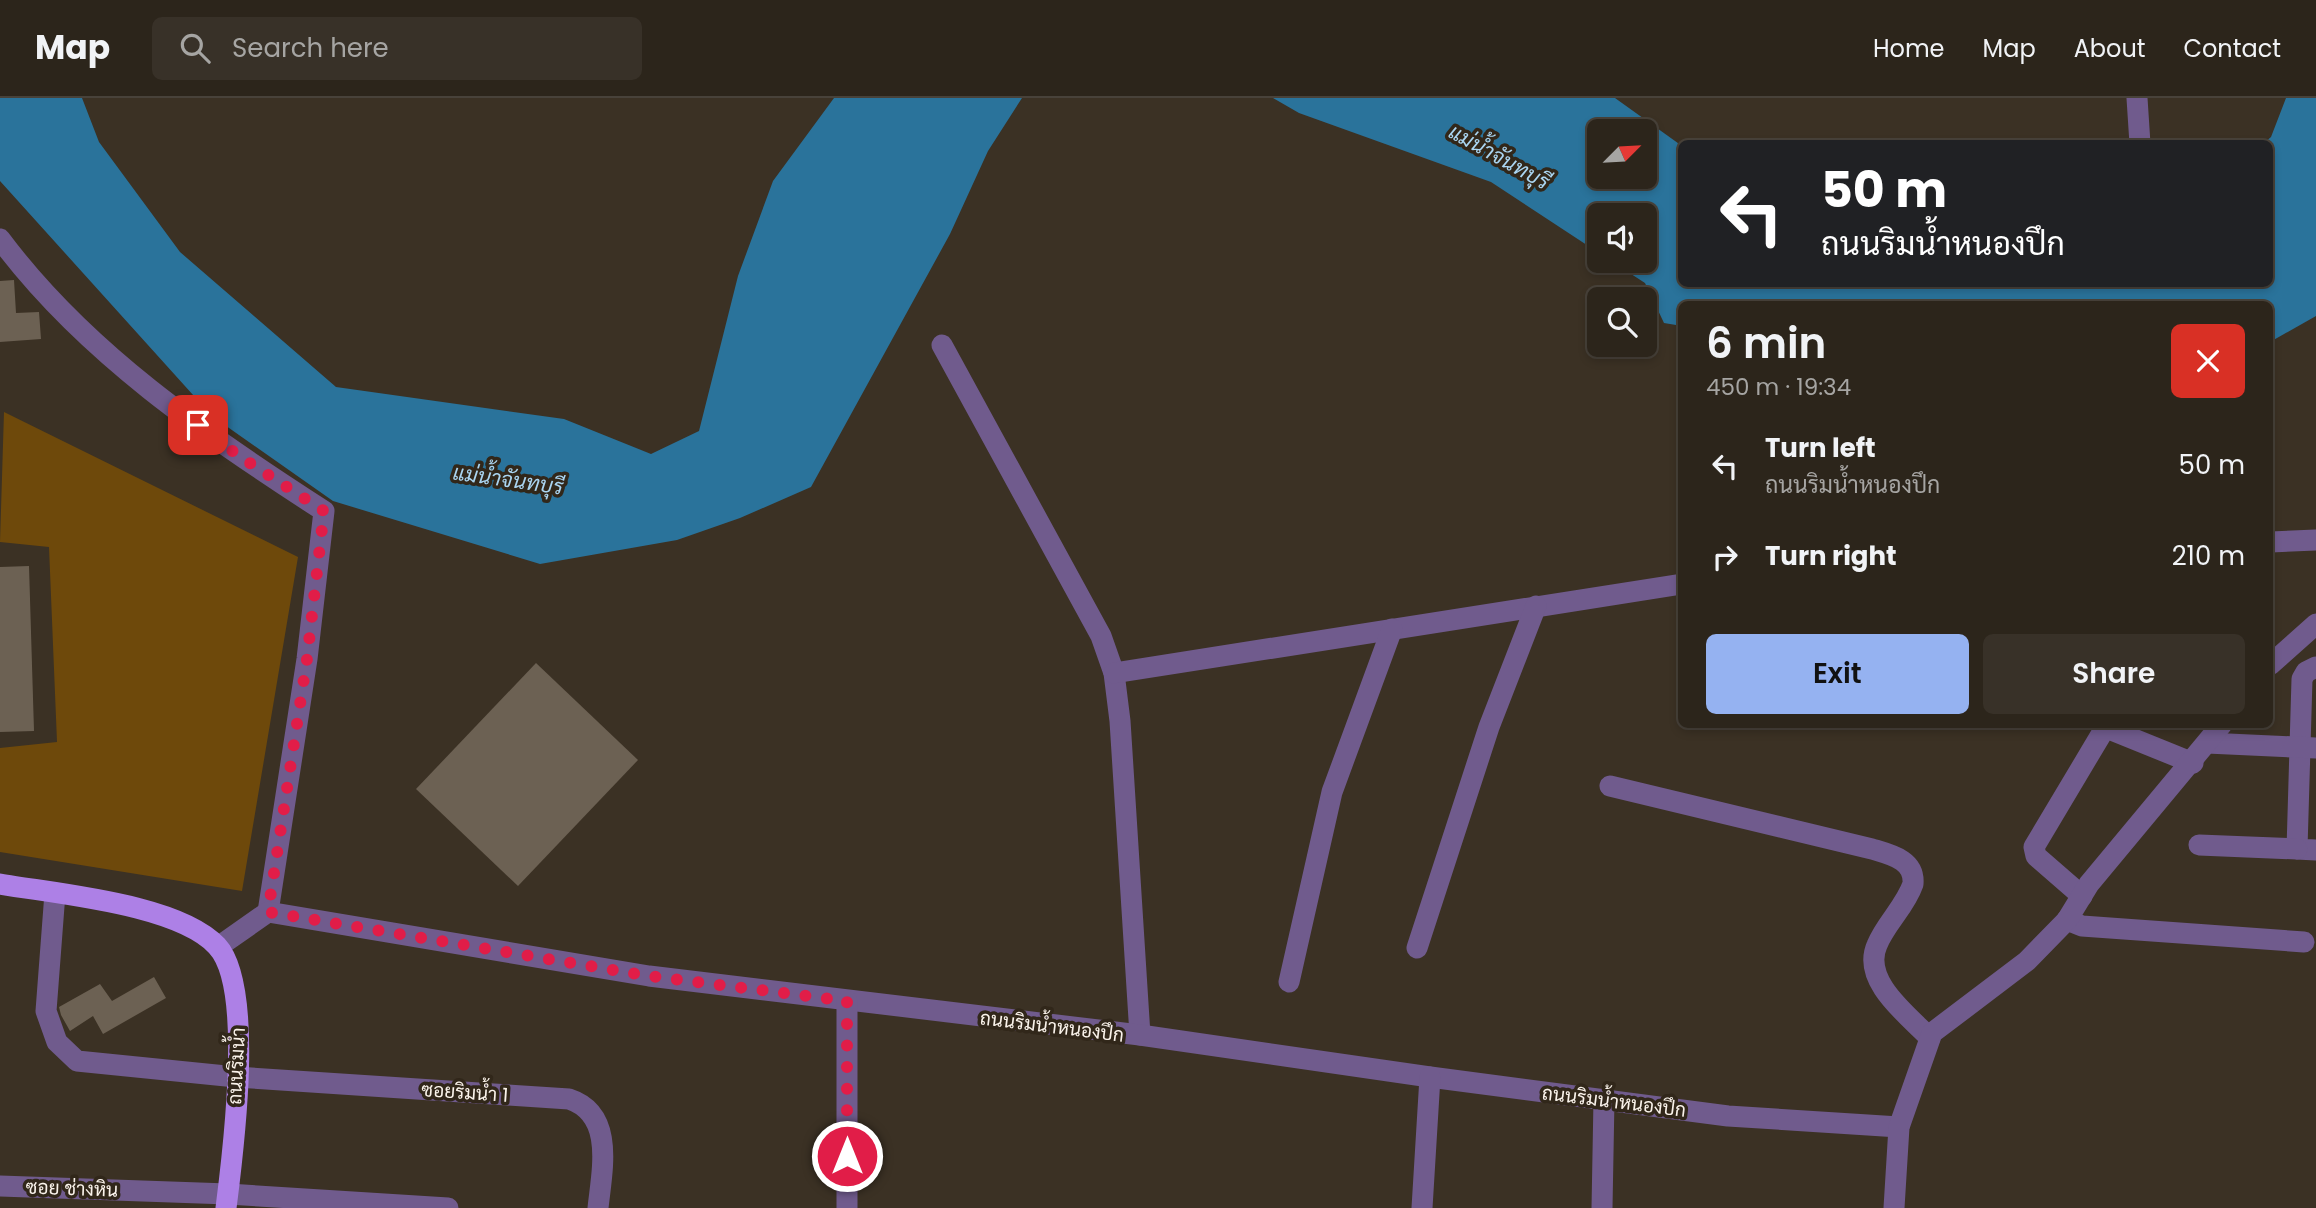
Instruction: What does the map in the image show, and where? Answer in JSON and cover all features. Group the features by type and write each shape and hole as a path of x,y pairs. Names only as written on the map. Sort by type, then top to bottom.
{"main road":[{"path":"0,884 140,907 183,924 218,947"},
{"name":"ถนนริมน้ำ","path":"218,947 233,978 240,1028 227,1201"}],"street":[{"path":"2137,98 2140,140"},
{"path":"0,239 21,268 115,363 239,456 324,511 307,659 268,912 218,947"},
{"path":"942,345 1090,614 1114,673 1140,1035"},
{"path":"2273,542 2316,540"},
{"path":"1114,673 1678,584"},
{"path":"1417,948 1489,727 1536,606"},
{"path":"2273,663 2316,624"},
{"path":"1289,982 1332,792 1392,629"},
{"path":"2199,845 2306,849 2308,748 2302,679 2306,672 2316,667"},
{"path":"1894,1208 1899,1127 1930,1038 1966,1005 2027,961 2067,920 2082,896 2219,728"},
{"path":"2082,896 2036,856 2034,848 2102,733 2109,729 2193,763"},
{"path":"2207,743 2308,748"},
{"path":"1610,786 1872,849 1905,861 1914,876 1913,884 1876,946 1875,970 1888,994 1930,1038"},
{"name":"ซอยริมน้ำ 1","path":"55,893 46,1011 57,1042 77,1061 236,1077 569,1099 581,1103 593,1112 599,1125 602,1143 598,1208"},
{"name":"ถนนริมน้ำหนองปึก","path":"268,912 649,976 1140,1035 1728,1116 1899,1127"},
{"path":"2067,920 2082,926 2304,942"},
{"path":"847,1001 848,1208"},
{"path":"1422,1208 1430,1077"},
{"path":"1602,1208 1604,1099"},
{"name":"ซอย ช่างหิน","path":"0,1186 227,1201 448,1208"}],"shaded area":[{"path":"4,412 298,557 242,891 0,852 0,748 57,742 49,547 0,542"}],"water":[{"name":"แม่น้ำจันทบุรี","path":"0,98 82,98 99,142 180,252 336,387 564,419 651,454 699,431 738,276 773,181 834,98 1022,98 988,151 950,234 811,487 740,518 677,540 540,564 333,501 212,416 0,181"},
{"name":"แม่น้ำจันทบุรี","path":"1273,98 1615,98 1644,119 1587,119 1587,189 1657,189 1657,128 1678,143 1678,287 2273,287 2273,140 2268,140 2286,98 2316,98 2316,316 2273,340 2273,301 1678,301 1678,325 1664,323 1657,308 1657,287 1647,287 1630,273 1657,273 1657,203 1587,203 1587,245 1491,182 1299,113"}],"building":[{"path":"14,280 16,313 39,312 41,339 0,342 0,281"},
{"path":"29,566 34,731 0,732 0,567"},
{"path":"536,663 638,760 518,886 416,789"},
{"path":"154,977 166,998 103,1034 93,1016 70,1031 61,1015 59,1007 100,984 112,1001"}],"route":[{"path":"198,425 239,456 324,511 307,659 268,912 649,976 847,1001 847,1156"}]}
